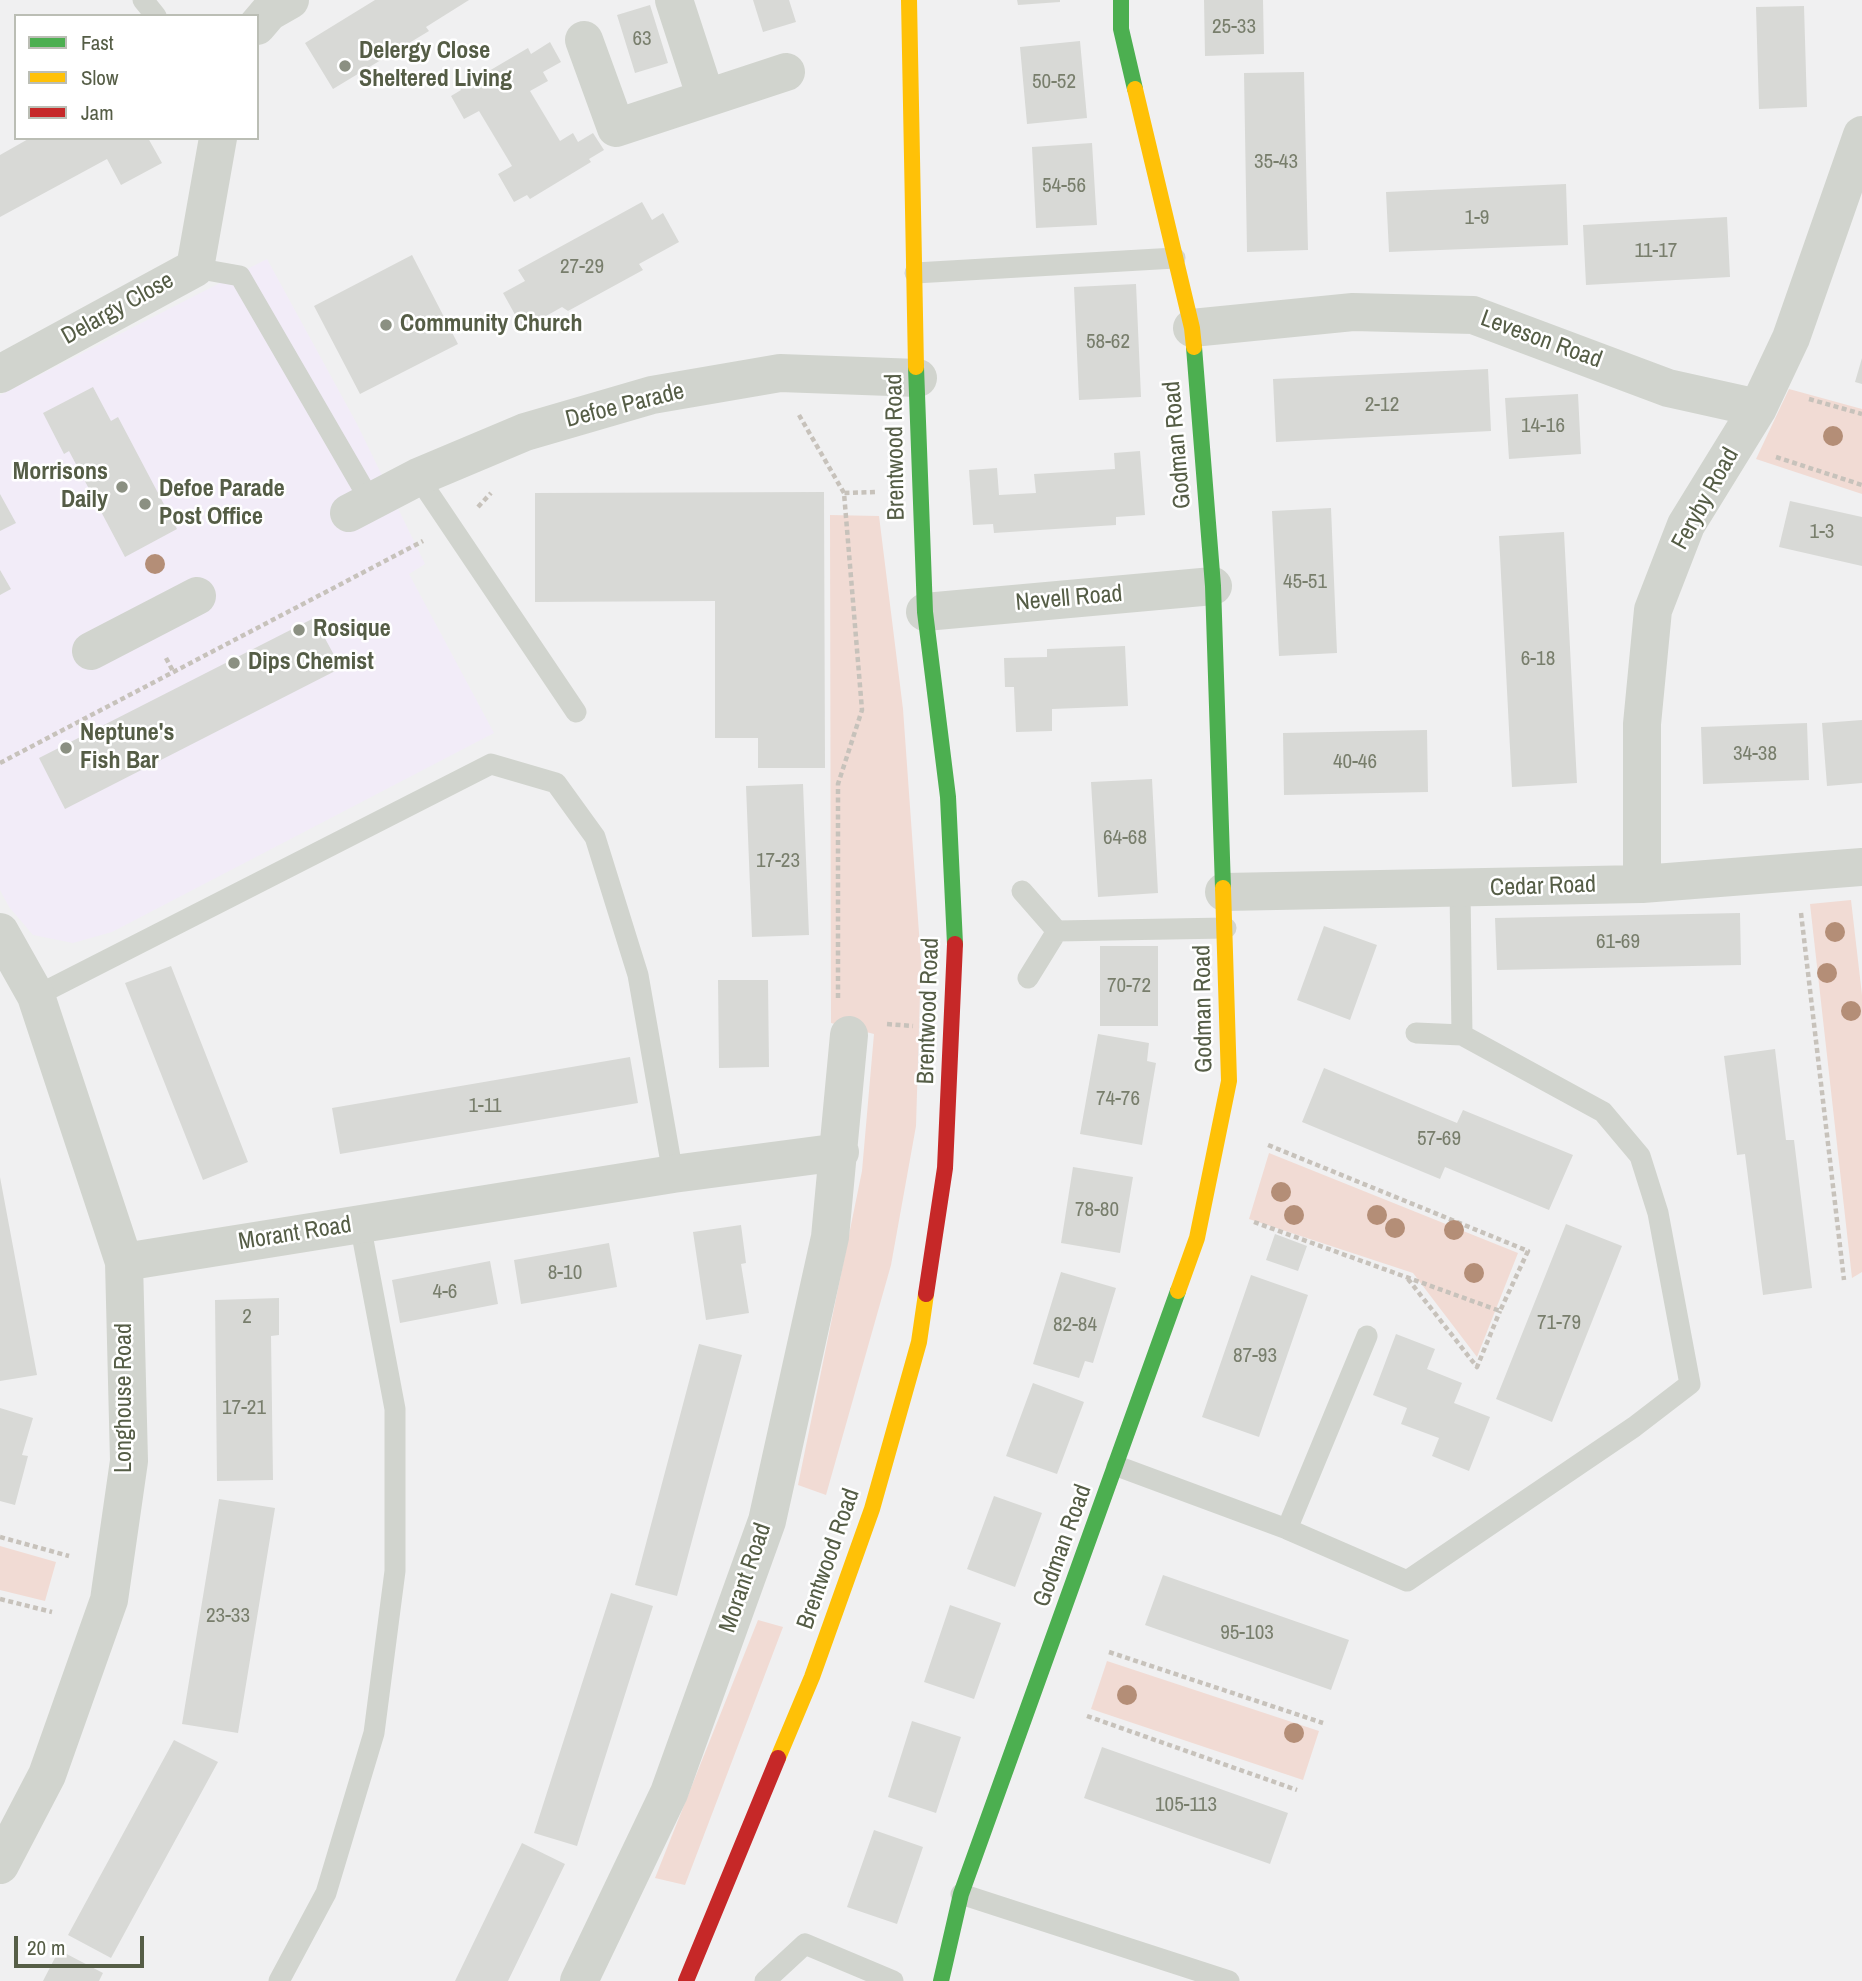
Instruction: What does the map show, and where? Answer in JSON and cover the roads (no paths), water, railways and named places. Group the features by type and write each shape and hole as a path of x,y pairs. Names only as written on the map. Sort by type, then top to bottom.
{"street":[{"path":"259,24 269,12 290,0"},
{"path":"674,0 706,98"},
{"name":"Brentwood Road","path":"687,1981 812,1677 872,1508 919,1342 945,1168 956,954 948,797 925,612 918,489 909,0"},
{"name":"Godman Road","path":"941,1981 961,1894 1197,1238 1229,1081 1213,586 1192,328 1121,29 1121,0"},
{"path":"584,40 616,128 786,72"},
{"name":"Feryby Road","path":"1642,884 1643,724 1653,610 1686,525 1763,398 1791,338 1862,135"},
{"name":"Delargy Close","path":"0,374 195,268 218,140"},
{"name":"Leveson Road","path":"1192,328 1353,312 1473,315 1668,388 1763,398"},
{"name":"Defoe Parade","path":"360,507 418,477 525,432 652,395 779,373 918,378"},
{"name":"Nevell Road","path":"925,612 1213,586"},
{"path":"91,651 197,596"},
{"name":"Cedar Road","path":"1225,910 1460,889 1642,884 1862,867"},
{"name":"Longhouse Road","path":"0,932 36,996 124,1262 129,1461 109,1600 47,1775 0,1865"},
{"name":"Morant Road","path":"579,1981 669,1793 767,1521 830,1237 855,1021"},
{"name":"Morant Road","path":"124,1262 673,1174 840,1152"}],"lane":[{"path":"915,273 1175,258"},
{"path":"195,268 240,276 360,507"},
{"path":"418,477 576,712"},
{"path":"36,996 491,764 556,783 595,837 638,975 673,1174"},
{"path":"1460,889 1462,1035"},
{"path":"1022,891 1057,931"},
{"path":"1057,931 1225,910"},
{"path":"1028,978 1057,931"},
{"path":"1117,1466 1287,1529 1407,1581 1634,1427 1690,1384 1658,1213 1640,1156 1603,1112 1462,1035 1416,1033"},
{"path":"279,1981 326,1892 374,1733 395,1571 395,1409 359,1224"},
{"path":"1287,1529 1367,1336"},
{"path":"961,1894 1229,1981"},
{"path":"765,1981 805,1944 893,1981"}],"place":[{"name":"Delergy Close Sheltered Living","path":"345,66"},
{"name":"Community Church","path":"386,325"},
{"name":"Morrisons Daily","path":"122,487"},
{"name":"Defoe Parade Post Office","path":"145,504"},
{"name":"Rosique","path":"299,630"},
{"name":"Dips Chemist","path":"234,663"},
{"name":"Neptune's Fish Bar","path":"66,748"}]}
